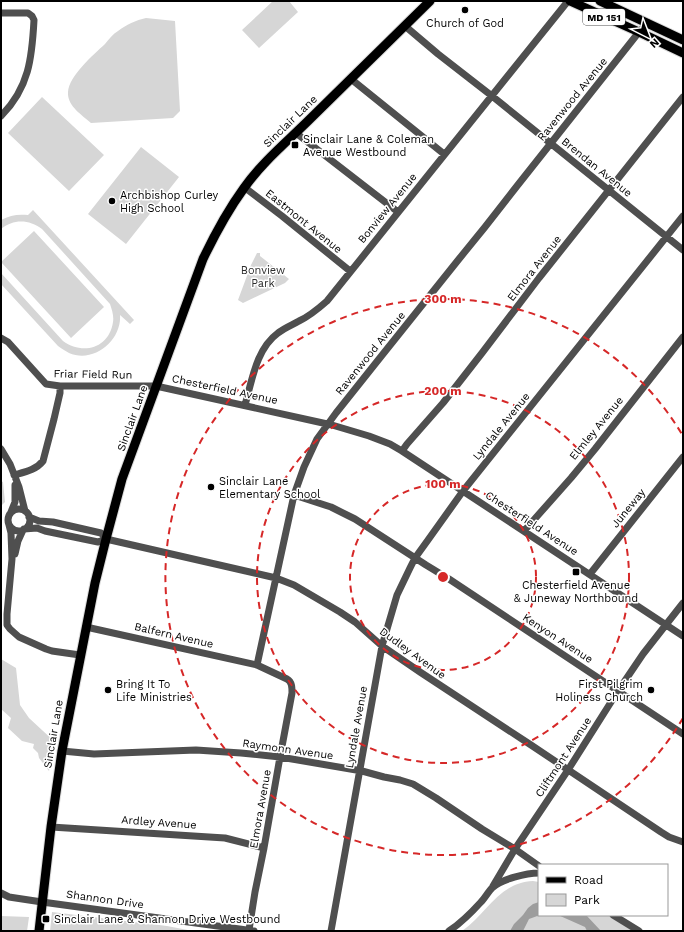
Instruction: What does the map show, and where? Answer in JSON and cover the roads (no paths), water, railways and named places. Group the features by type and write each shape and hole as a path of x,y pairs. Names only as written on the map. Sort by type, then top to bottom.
{"main road":[{"name":"Sinclair Lane","path":"39,931 51,826 62,751 95,583 122,479 204,259 220,224 244,187 270,156 296,133 430,1"},
{"name":"MD 151","path":"569,1 683,53"},
{"name":"MD 151","path":"600,1 683,40"}],"street":[{"name":"Bonview Avenue","path":"245,405 255,368 266,344 279,332 318,310 327,301 444,154 569,1"},
{"path":"1,13 28,13 34,20 31,57 27,73 19,92 1,116"},
{"name":"Ravenwood Avenue","path":"257,665 294,495 307,459 317,438 486,227 639,32 648,23"},
{"name":"Brendan Avenue","path":"405,26 683,250"},
{"path":"351,79 444,154"},
{"name":"Elmora Avenue","path":"402,451 478,359 539,278 683,97"},
{"path":"296,133 398,212"},
{"name":"Eastmont Avenue","path":"244,187 350,272"},
{"name":"Lyndale Avenue","path":"331,931 382,646 397,595 415,558 464,491 683,216"},
{"name":"Elmley Avenue","path":"524,531 590,454 683,337"},
{"name":"Friar Field Run","path":"1,338 8,342 46,384 60,386 156,386"},
{"path":"14,475 34,469 43,461 60,393 60,386"},
{"name":"Chesterfield Avenue","path":"156,386 327,424 369,436 390,444 464,491 683,636"},
{"path":"1,449 10,464 29,523 18,541 12,559"},
{"name":"Juneway","path":"590,574 683,457"},
{"path":"14,475 15,499 8,519 11,533 12,559 6,614 7,625 19,637 52,651 80,655"},
{"name":"Kenyon Avenue","path":"294,495 331,507 355,518 683,734"},
{"path":"9,525 15,530 37,528 98,542 106,539 101,533 53,522 39,521 27,514 22,509 15,509 10,513"},
{"name":"Dudley Avenue","path":"106,539 276,578 294,585 355,622 382,646 661,832 669,837 683,842"},
{"name":"Cliftmont Avenue","path":"493,886 515,849 568,770 618,691 643,654 683,603"},
{"name":"Balfern Avenue","path":"86,627 257,665"},
{"name":"Elmora Avenue","path":"252,930 255,892 292,693 292,684 290,681 257,665"},
{"name":"Raymonn Avenue","path":"62,751 94,754 196,750 212,751 280,757 360,771 413,784 515,849"},
{"name":"Ardley Avenue","path":"51,826 225,838 264,848"},
{"path":"515,849 538,865"},
{"path":"449,931 472,912 493,886 513,877 526,874 538,874"},
{"name":"Shannon Drive","path":"1,893 10,897 42,902 252,930"},
{"path":"615,916 639,931"}],"place":[{"name":"Church of God","path":"465,10"},
{"name":"Sinclair Lane & Coleman Avenue Westbound","path":"295,145"},
{"name":"Archbishop Curley High School","path":"112,201"},
{"name":"Sinclair Lane Elementary School","path":"211,487"},
{"name":"Chesterfield Avenue & Juneway Northbound","path":"576,572"},
{"name":"Bring It To Life Ministries","path":"108,690"},
{"name":"First Pilgrim Holiness Church","path":"651,690"},
{"name":"Sinclair Lane & Shannon Drive Westbound","path":"46,919"}],"park label":[{"name":"Bonview Park","path":"263,276"}]}
